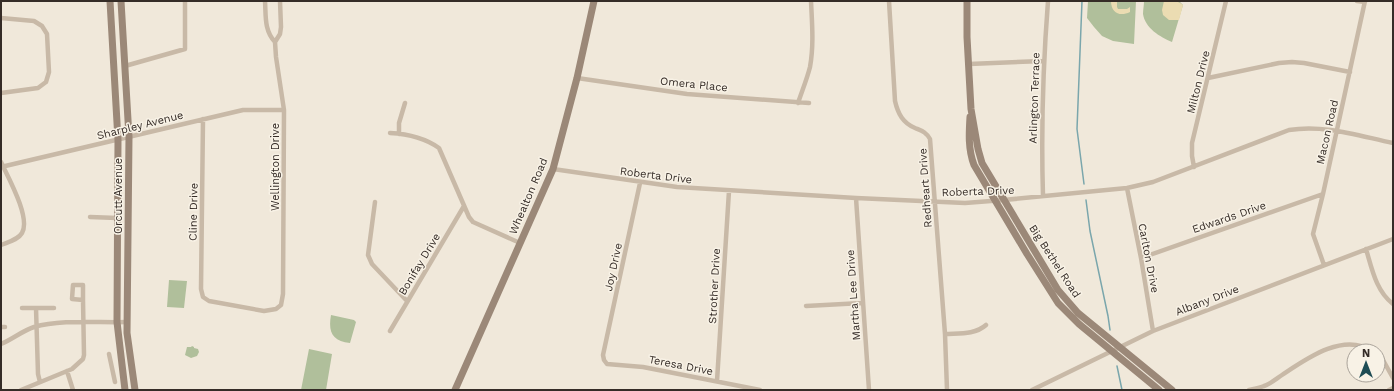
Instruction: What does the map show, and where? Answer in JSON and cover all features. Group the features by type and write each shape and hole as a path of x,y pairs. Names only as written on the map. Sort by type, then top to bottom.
{"main road":[{"name":"Orcutt Avenue","path":"110,1 118,140 117,322 125,390"},
{"name":"Orcutt Avenue","path":"121,1 129,137 127,322 134,390"},
{"name":"Whealton Road","path":"455,390 552,169 577,78 594,1"},
{"name":"Big Bethel Road","path":"967,1 971,108 969,133 970,153 976,169 1047,286 1066,312 1159,390"},
{"name":"Big Bethel Road","path":"971,108 980,158 1063,296 1078,313 1172,390"},
{"path":"1047,286 1054,282"}],"street":[{"path":"125,66 185,49 185,1"},
{"name":"Wellington Drive","path":"209,301 264,311 270,311 281,305 283,294 284,110 277,68 275,42 267,30 266,1"},
{"name":"Wellington Drive","path":"275,42 280,34 281,26 280,1"},
{"path":"798,103 806,81 811,57 811,1"},
{"name":"Redheart Drive","path":"889,1 895,101 898,113 906,123 916,129 922,130 930,139 945,334 947,390"},
{"name":"Arlington Terrace","path":"1043,196 1041,148 1043,61 1048,1"},
{"name":"Milton Drive","path":"1194,167 1192,143 1226,1"},
{"path":"1357,1 1365,2"},
{"name":"Macon Road","path":"1324,265 1313,234 1365,2"},
{"path":"1,18 34,21 42,26 47,34 49,72 46,82 38,88 1,93"},
{"path":"969,64 1043,61"},
{"path":"1208,78 1279,63 1292,62 1350,72"},
{"name":"Omera Place","path":"577,78 687,94 809,103"},
{"path":"399,134 399,123 405,102"},
{"name":"Sharpley Avenue","path":"2,166 243,110 284,110"},
{"name":"Cline Drive","path":"203,119 201,289 203,297 209,301"},
{"name":"Roberta Drive","path":"552,169 640,183 728,191 965,203 1127,188 1153,182 1290,130 1302,128 1336,131 1393,143"},
{"path":"390,133 405,134 431,142 439,148 469,217 474,222 520,243"},
{"path":"1,245 16,239 22,233 24,228 18,198 2,166"},
{"name":"Joy Drive","path":"603,355 640,183"},
{"name":"Carlton Drive","path":"1127,188 1141,258 1153,331"},
{"name":"Strother Drive","path":"717,381 728,191"},
{"name":"Edwards Drive","path":"1141,258 1323,194"},
{"name":"Martha Lee Drive","path":"856,198 869,390"},
{"path":"375,202 368,255 372,264 407,301"},
{"name":"Bonifay Drive","path":"390,331 464,206"},
{"path":"90,217 117,218"},
{"name":"Albany Drive","path":"1032,390 1153,331 1393,239"},
{"path":"1366,249 1381,292 1393,304"},
{"path":"21,390 74,368 84,358 83,300"},
{"path":"806,306 862,304"},
{"path":"22,308 54,308"},
{"path":"36,308 38,374 40,382"},
{"path":"1,344 24,330 36,326 127,322"},
{"path":"945,334 974,331 986,325"},
{"path":"1249,390 1264,386 1302,362 1330,348 1346,345"},
{"path":"109,354 115,382"},
{"name":"Teresa Drive","path":"603,355 607,364 643,367 760,390"},
{"path":"111,360 121,359"},
{"path":"1386,365 1393,378"},
{"path":"67,370 73,390"},
{"path":"1389,390 1393,388"}],"green space":[{"path":"1088,1 1136,1 1134,44 1113,41 1102,36 1087,18"},
{"path":"1144,1 1178,1 1183,5 1172,42 1158,35 1147,24 1143,14"},
{"path":"169,280 187,281 184,308 167,307"},
{"path":"331,315 354,320 356,322 350,343 335,338 330,326"},
{"path":"192,346 198,349 199,352 197,356 191,358 185,355 187,347"},
{"path":"309,349 332,354 326,390 301,390"}],"sand":[{"path":"1111,1 1117,1 1118,9 1127,9 1130,7 1130,12 1123,14 1117,13 1111,5"},
{"path":"1164,1 1177,2 1183,5 1179,20 1169,20 1163,15 1162,10"}],"waterway":[{"path":"1082,1 1077,129 1084,184"},
{"path":"1086,200 1090,231 1110,330"},
{"path":"1117,366 1122,390"}]}
